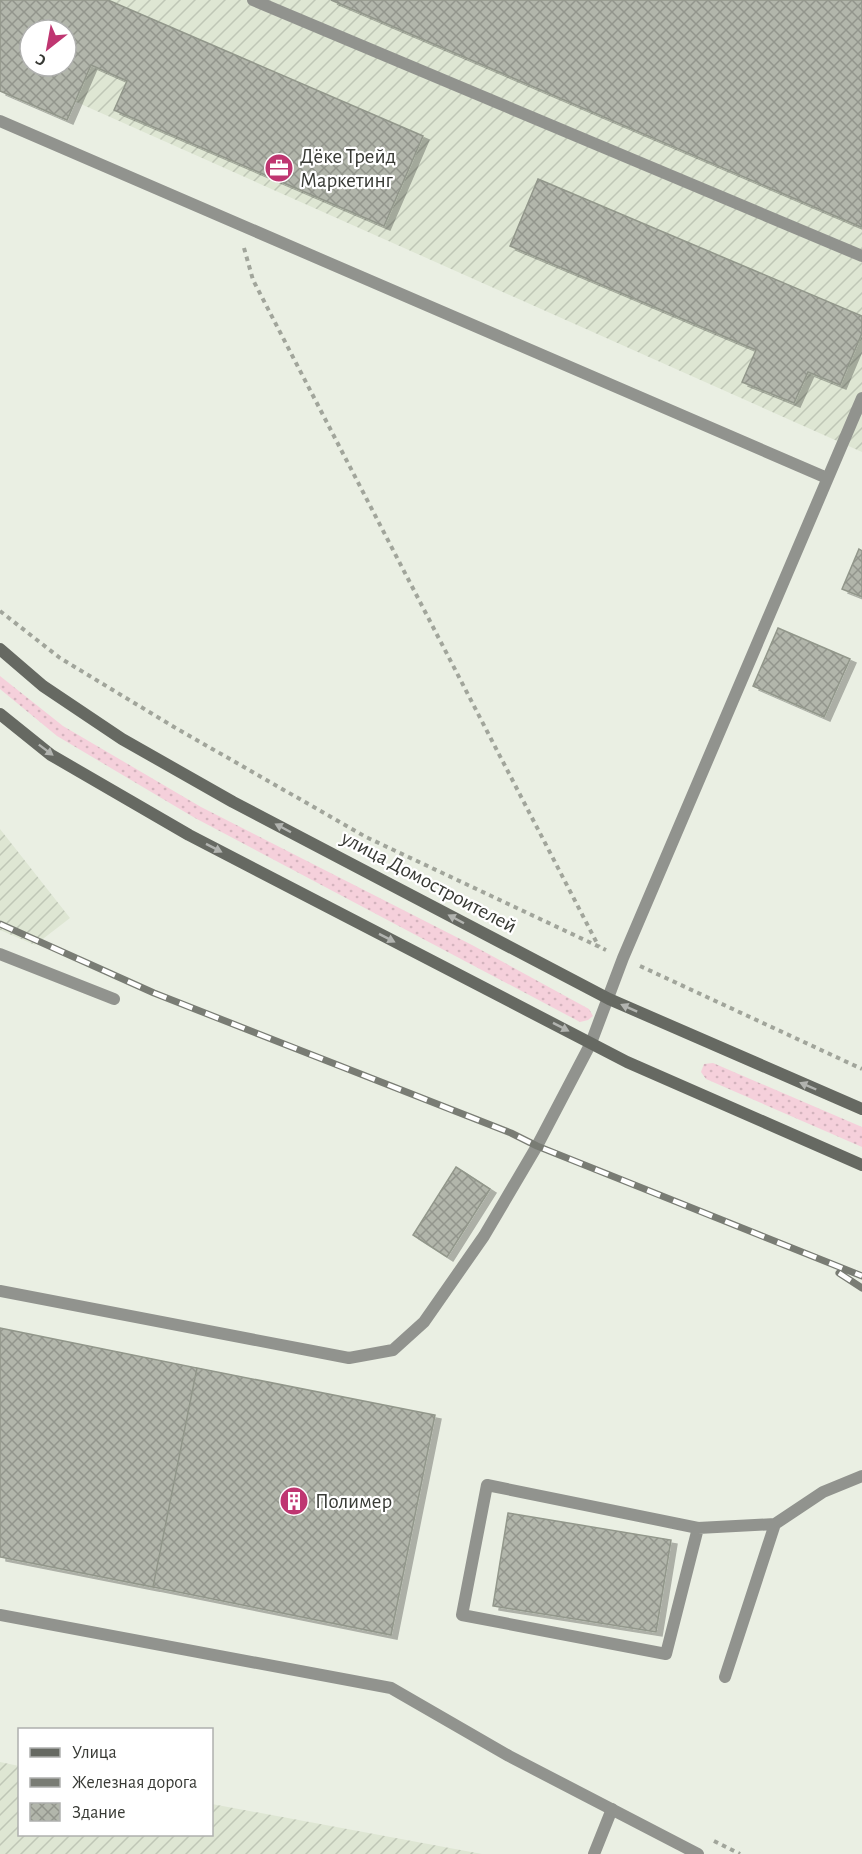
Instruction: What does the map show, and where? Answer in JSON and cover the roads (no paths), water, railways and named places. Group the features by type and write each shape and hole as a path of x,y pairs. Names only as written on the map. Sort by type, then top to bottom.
{"main road":[{"name":"улица Домостроителей","path":"0,649 43,686 122,739 244,808 609,999 862,1109"},
{"path":"0,714 51,754 189,835 627,1062 862,1165"}],"street":[{"path":"253,0 862,256"},
{"path":"0,121 827,478"},
{"path":"0,1291 349,1358 393,1350 424,1322 484,1236 537,1146 591,1043 623,957 862,398"},
{"path":"0,954 114,999"},
{"path":"698,1528 666,1654 462,1615 487,1485 698,1528 775,1524 823,1492 862,1476"},
{"path":"725,1677 775,1524"},
{"path":"0,1615 391,1688 509,1756 698,1854"},
{"path":"594,1854 612,1809"}],"railway":[{"path":"0,924 154,993 511,1133 537,1146 862,1276"},
{"path":"839,1273 862,1288"}],"place":[{"name":"Дёке Трейд Маркетинг","path":"279,168"},
{"name":"Полимер","path":"294,1501"}]}
